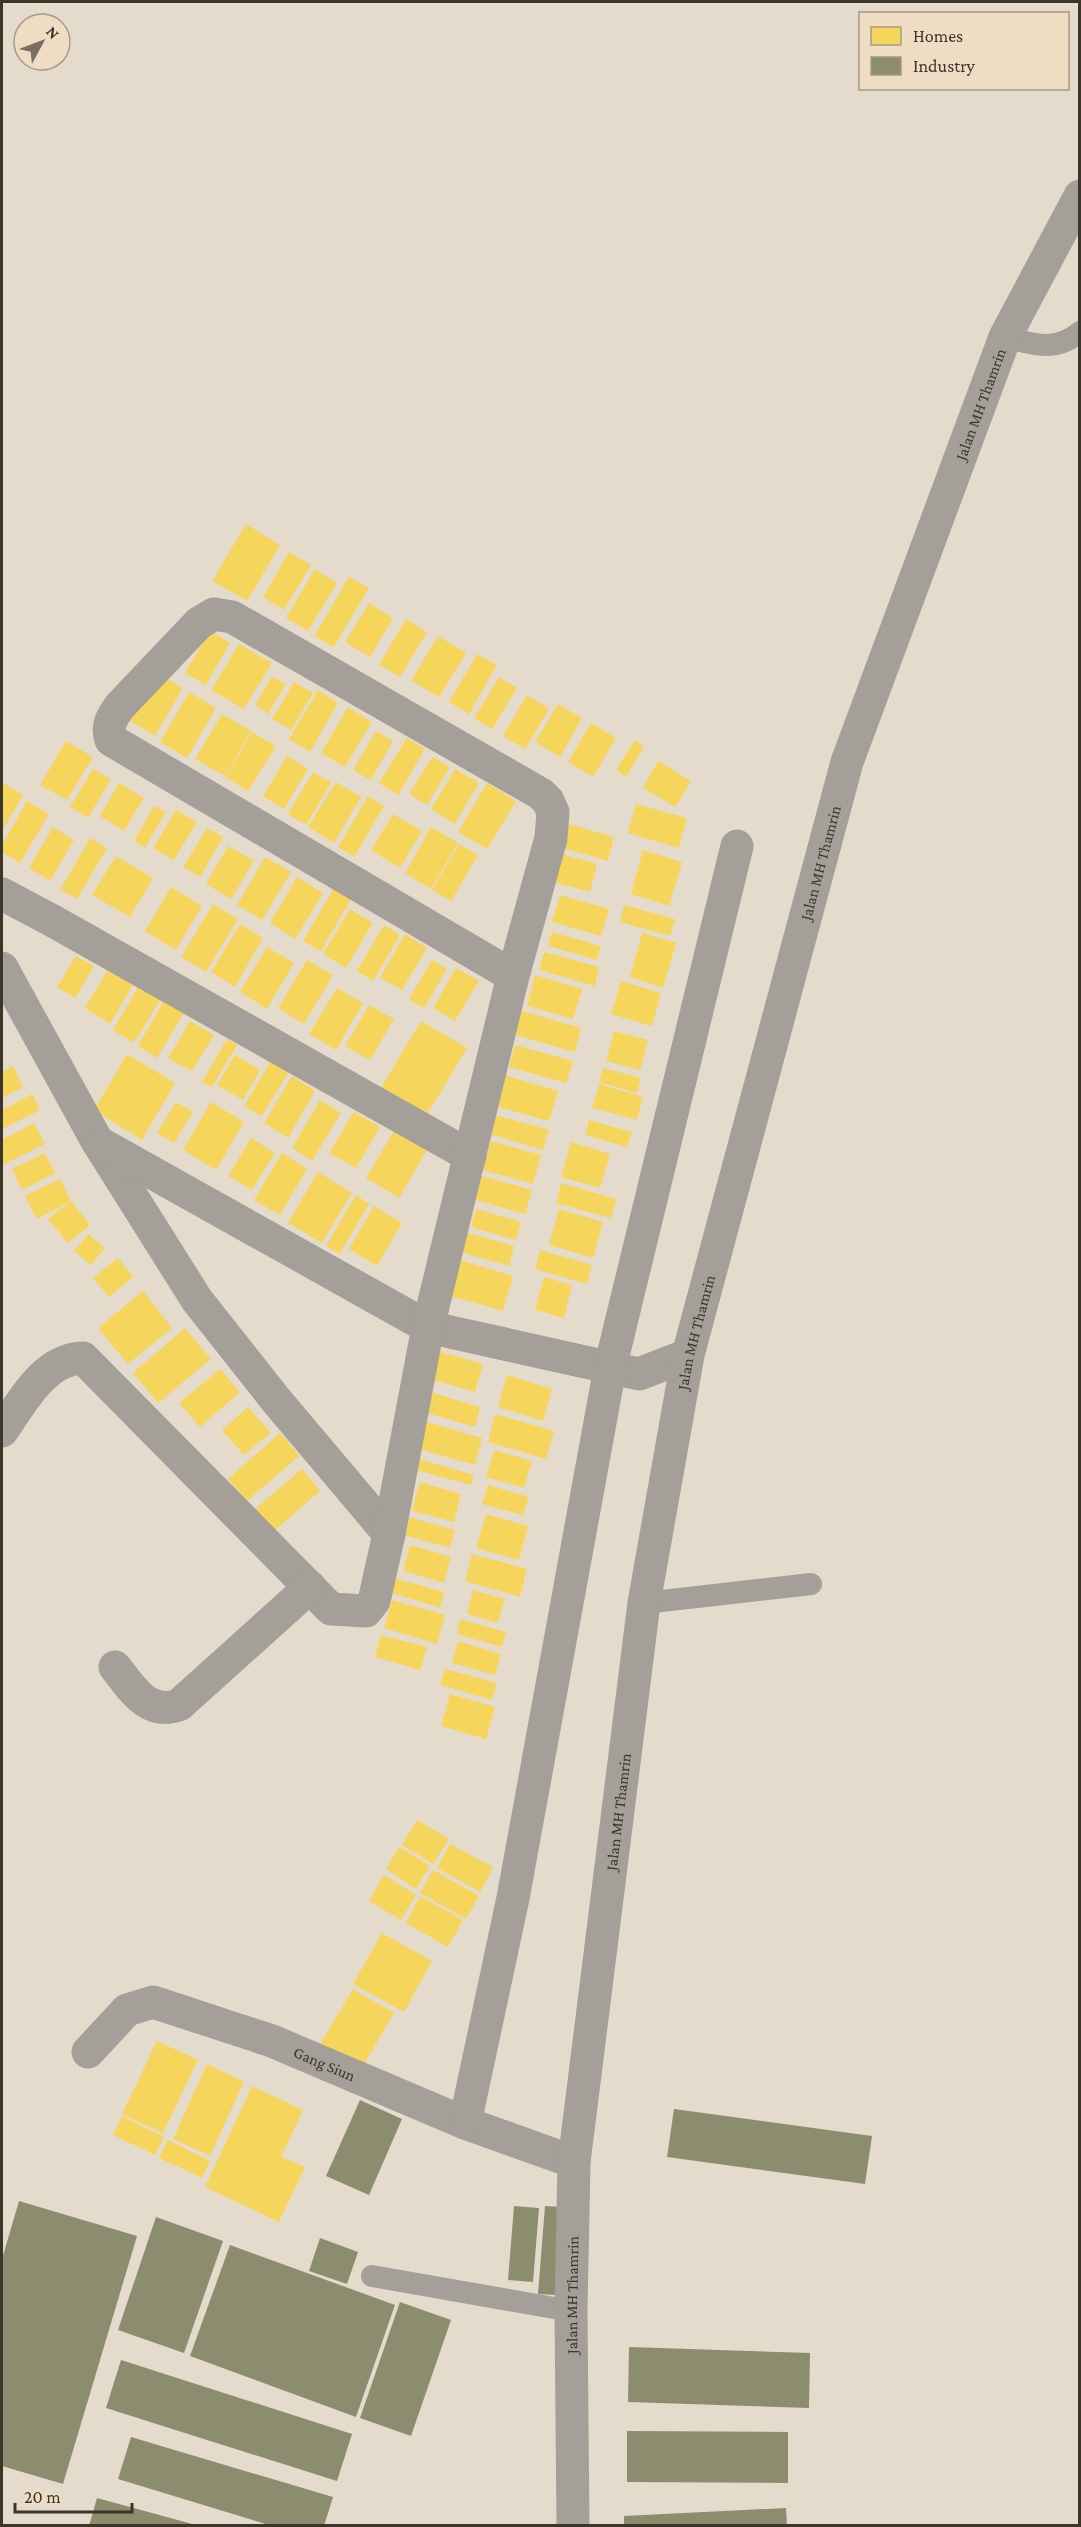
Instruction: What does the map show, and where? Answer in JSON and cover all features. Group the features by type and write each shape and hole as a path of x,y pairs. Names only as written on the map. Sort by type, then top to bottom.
{"street":[{"name":"Jalan MH Thamrin","path":"573,2526 571,2311 574,2162 644,1602 688,1355 847,762 1005,336 1080,196"},
{"path":"2,1431 40,1377 70,1358 84,1358 331,1609 366,1611 374,1600 389,1534 428,1328 513,976 554,822 553,812 548,801 541,794 232,617 214,614 199,623 120,706 110,722 111,740 513,976"},
{"path":"465,2123 513,1898 610,1368 737,846"},
{"path":"2,894 470,1156"},
{"path":"2,968 97,1141 196,1300 276,1400 389,1534"},
{"path":"97,1141 428,1328 639,1374 688,1355"},
{"path":"115,1667 142,1700 159,1709 179,1705 310,1587"},
{"name":"Gang Siun","path":"88,2052 127,2010 153,2002 272,2041 465,2123 574,2162"}],"lane":[{"path":"1005,336 1046,347 1068,341 1080,332"},
{"path":"644,1602 811,1584"},
{"path":"372,2277 571,2311"}],"building: Homes":[{"path":"246,524 280,545 247,601 212,581"},
{"path":"289,552 311,565 284,610 263,597"},
{"path":"315,569 337,583 308,631 286,618"},
{"path":"349,577 369,588 334,647 314,636"},
{"path":"369,603 393,618 370,657 345,642"},
{"path":"406,619 427,632 400,677 379,665"},
{"path":"210,631 230,643 206,685 185,673"},
{"path":"438,636 466,653 439,697 411,681"},
{"path":"239,644 272,663 244,709 211,690"},
{"path":"477,654 497,665 469,714 449,702"},
{"path":"157,673 183,688 155,736 130,721"},
{"path":"272,676 286,684 268,714 255,705"},
{"path":"499,677 517,688 492,729 474,718"},
{"path":"294,682 313,693 291,730 272,719"},
{"path":"318,690 338,703 310,752 289,739"},
{"path":"189,692 216,708 187,758 160,742"},
{"path":"527,695 549,709 525,749 503,736"},
{"path":"558,704 582,718 560,757 535,742"},
{"path":"348,707 372,722 345,767 321,753"},
{"path":"222,714 251,731 225,776 195,759"},
{"path":"591,723 616,738 593,777 568,762"},
{"path":"376,731 393,741 371,780 353,770"},
{"path":"252,732 276,746 248,791 225,777"},
{"path":"407,738 425,749 398,795 379,783"},
{"path":"635,740 644,746 626,777 616,770"},
{"path":"66,741 93,757 67,800 40,785"},
{"path":"287,756 308,769 284,809 263,796"},
{"path":"432,757 450,767 427,805 409,794"},
{"path":"658,761 691,781 675,807 643,788"},
{"path":"93,769 111,779 88,818 70,807"},
{"path":"455,769 479,783 455,824 431,809"},
{"path":"313,772 331,783 306,825 288,814"},
{"path":"336,782 361,797 334,843 308,827"},
{"path":"3,783 23,795 2,831 2,786"},
{"path":"119,783 144,798 124,831 100,816"},
{"path":"487,783 516,801 487,849 458,832"},
{"path":"368,796 384,806 354,857 338,847"},
{"path":"27,801 49,814 20,863 2,852 2,845"},
{"path":"636,804 687,818 679,848 628,833"},
{"path":"154,806 166,812 145,848 134,841"},
{"path":"176,810 197,822 174,860 153,848"},
{"path":"393,814 422,831 400,868 371,850"},
{"path":"566,823 614,837 608,861 559,847"},
{"path":"53,827 74,840 50,881 29,868"},
{"path":"431,827 458,843 431,889 405,873"},
{"path":"207,828 223,837 200,877 183,867"},
{"path":"90,838 107,848 77,899 60,890"},
{"path":"459,844 478,855 451,901 432,890"},
{"path":"228,846 254,861 231,899 206,884"},
{"path":"643,850 682,862 669,906 631,894"},
{"path":"555,852 597,864 590,892 547,880"},
{"path":"116,856 153,878 130,917 92,895"},
{"path":"265,857 291,872 262,920 237,905"},
{"path":"297,877 323,893 295,939 270,923"},
{"path":"171,887 202,906 176,950 145,931"},
{"path":"334,888 351,899 321,951 303,941"},
{"path":"560,895 609,909 601,936 552,922"},
{"path":"213,904 238,919 206,972 181,957"},
{"path":"624,905 675,919 670,936 620,922"},
{"path":"350,909 373,923 346,968 323,954"},
{"path":"240,924 263,938 235,987 211,972"},
{"path":"384,925 400,935 373,981 357,971"},
{"path":"552,932 601,946 597,960 548,946"},
{"path":"642,933 676,943 663,988 630,977"},
{"path":"405,934 427,948 402,990 380,978"},
{"path":"267,947 294,963 267,1009 240,992"},
{"path":"544,952 599,967 595,986 539,970"},
{"path":"76,956 94,966 75,998 57,987"},
{"path":"307,960 333,975 304,1024 278,1008"},
{"path":"432,960 447,969 424,1008 409,999"},
{"path":"456,968 479,981 455,1021 433,1008"},
{"path":"107,971 133,985 110,1024 85,1008"},
{"path":"535,975 582,989 573,1019 527,1006"},
{"path":"621,981 661,993 652,1026 611,1014"},
{"path":"138,987 160,1000 134,1043 113,1030"},
{"path":"337,988 363,1003 336,1050 309,1034"},
{"path":"165,999 185,1011 157,1058 138,1046"},
{"path":"369,1005 394,1019 370,1060 345,1046"},
{"path":"519,1010 581,1028 575,1052 512,1034"},
{"path":"190,1021 214,1035 192,1071 168,1058"},
{"path":"421,1021 467,1048 425,1118 379,1091"},
{"path":"614,1031 648,1040 640,1070 606,1061"},
{"path":"227,1039 237,1045 212,1087 202,1082"},
{"path":"515,1045 573,1061 566,1083 509,1067"},
{"path":"127,1054 175,1083 142,1140 94,1110"},
{"path":"235,1055 260,1070 243,1100 217,1085"},
{"path":"271,1061 289,1072 262,1116 244,1106"},
{"path":"13,1066 23,1087 2,1098 2,1072"},
{"path":"603,1068 641,1078 637,1093 599,1082"},
{"path":"504,1075 558,1091 549,1121 496,1106"},
{"path":"292,1076 315,1091 288,1138 264,1123"},
{"path":"599,1084 643,1097 637,1120 592,1108"},
{"path":"32,1094 40,1110 2,1129 2,1110"},
{"path":"320,1100 341,1113 312,1161 292,1148"},
{"path":"176,1102 193,1112 174,1143 157,1133"},
{"path":"211,1102 244,1122 216,1170 183,1150"},
{"path":"354,1112 380,1127 356,1168 329,1153"},
{"path":"495,1115 549,1130 543,1150 490,1134"},
{"path":"589,1120 632,1132 627,1147 585,1135"},
{"path":"34,1123 45,1144 2,1165 2,1140"},
{"path":"394,1131 427,1150 399,1198 366,1178"},
{"path":"251,1138 275,1153 252,1190 228,1176"},
{"path":"491,1141 541,1155 533,1184 482,1170"},
{"path":"571,1142 610,1154 600,1188 561,1177"},
{"path":"45,1153 55,1173 22,1190 12,1169"},
{"path":"282,1153 307,1169 280,1215 254,1200"},
{"path":"318,1172 352,1193 322,1243 288,1223"},
{"path":"478,1175 532,1190 525,1214 472,1199"},
{"path":"60,1179 71,1201 37,1219 25,1196"},
{"path":"561,1183 616,1199 611,1218 556,1203"},
{"path":"356,1195 369,1204 340,1254 326,1246"},
{"path":"71,1201 90,1225 68,1243 48,1219"},
{"path":"374,1206 402,1223 377,1266 349,1249"},
{"path":"476,1209 521,1222 516,1240 471,1227"},
{"path":"559,1209 603,1222 593,1258 549,1245"},
{"path":"465,1232 514,1246 509,1266 460,1252"},
{"path":"88,1234 105,1248 91,1265 74,1251"},
{"path":"540,1250 592,1265 587,1284 535,1269"},
{"path":"118,1258 133,1277 109,1297 93,1278"},
{"path":"460,1260 513,1276 503,1311 451,1296"},
{"path":"544,1277 572,1285 564,1318 535,1310"},
{"path":"143,1291 172,1328 128,1364 98,1328"},
{"path":"185,1328 211,1359 158,1403 133,1373"},
{"path":"434,1350 483,1364 475,1392 426,1378"},
{"path":"220,1369 240,1392 200,1427 179,1403"},
{"path":"507,1375 552,1389 543,1421 498,1407"},
{"path":"430,1392 480,1407 475,1427 424,1412"},
{"path":"248,1407 271,1433 244,1455 222,1430"},
{"path":"495,1414 554,1431 546,1459 488,1442"},
{"path":"427,1422 482,1438 475,1465 419,1449"},
{"path":"280,1433 299,1456 247,1501 228,1479"},
{"path":"494,1450 532,1461 524,1488 486,1477"},
{"path":"419,1459 474,1475 471,1485 416,1470"},
{"path":"302,1469 320,1491 274,1531 255,1509"},
{"path":"420,1482 461,1494 454,1522 412,1511"},
{"path":"488,1485 529,1497 523,1515 482,1504"},
{"path":"486,1514 528,1526 519,1560 476,1548"},
{"path":"409,1517 455,1530 450,1548 404,1535"},
{"path":"410,1545 451,1557 444,1583 403,1571"},
{"path":"472,1554 527,1569 520,1597 465,1581"},
{"path":"393,1578 444,1592 440,1608 389,1592"},
{"path":"473,1590 505,1599 498,1623 467,1614"},
{"path":"392,1600 445,1615 437,1644 384,1628"},
{"path":"460,1619 506,1632 502,1647 457,1634"},
{"path":"381,1635 427,1647 420,1670 375,1657"},
{"path":"458,1641 501,1654 495,1675 452,1663"},
{"path":"445,1669 497,1683 492,1700 440,1685"},
{"path":"450,1694 495,1707 486,1739 441,1726"},
{"path":"417,1820 449,1839 433,1864 402,1845"},
{"path":"450,1844 493,1867 480,1892 437,1868"},
{"path":"399,1847 430,1866 416,1889 386,1869"},
{"path":"433,1870 479,1896 466,1919 420,1893"},
{"path":"384,1875 416,1895 401,1920 369,1901"},
{"path":"420,1896 463,1920 448,1947 406,1923"},
{"path":"382,1933 432,1961 404,2012 353,1984"},
{"path":"353,1989 394,2013 360,2071 319,2046"},
{"path":"157,2041 198,2060 163,2133 122,2114"},
{"path":"207,2064 244,2082 210,2156 173,2139"},
{"path":"252,2086 303,2110 281,2157 305,2167 279,2222 205,2187"},
{"path":"122,2116 164,2137 155,2155 113,2135"},
{"path":"168,2140 210,2161 202,2178 159,2158"}],"building: Industry":[{"path":"360,2100 402,2119 369,2195 326,2176"},
{"path":"674,2109 872,2136 865,2184 667,2157"},
{"path":"19,2201 137,2236 63,2484 2,2466 2,2259"},
{"path":"514,2206 539,2208 533,2282 508,2280"},
{"path":"545,2206 563,2207 556,2295 538,2294"},
{"path":"156,2217 223,2241 184,2353 118,2330"},
{"path":"320,2238 358,2252 347,2284 309,2271"},
{"path":"230,2245 395,2305 356,2417 190,2356"},
{"path":"400,2302 451,2320 411,2436 360,2418"},
{"path":"629,2347 810,2353 809,2408 628,2402"},
{"path":"121,2360 352,2434 337,2481 106,2408"},
{"path":"627,2431 788,2432 788,2483 627,2482"},
{"path":"131,2437 333,2497 324,2526 272,2526 118,2479"},
{"path":"97,2498 196,2525 196,2526 89,2526"},
{"path":"786,2508 787,2526 624,2526 624,2516"}]}
